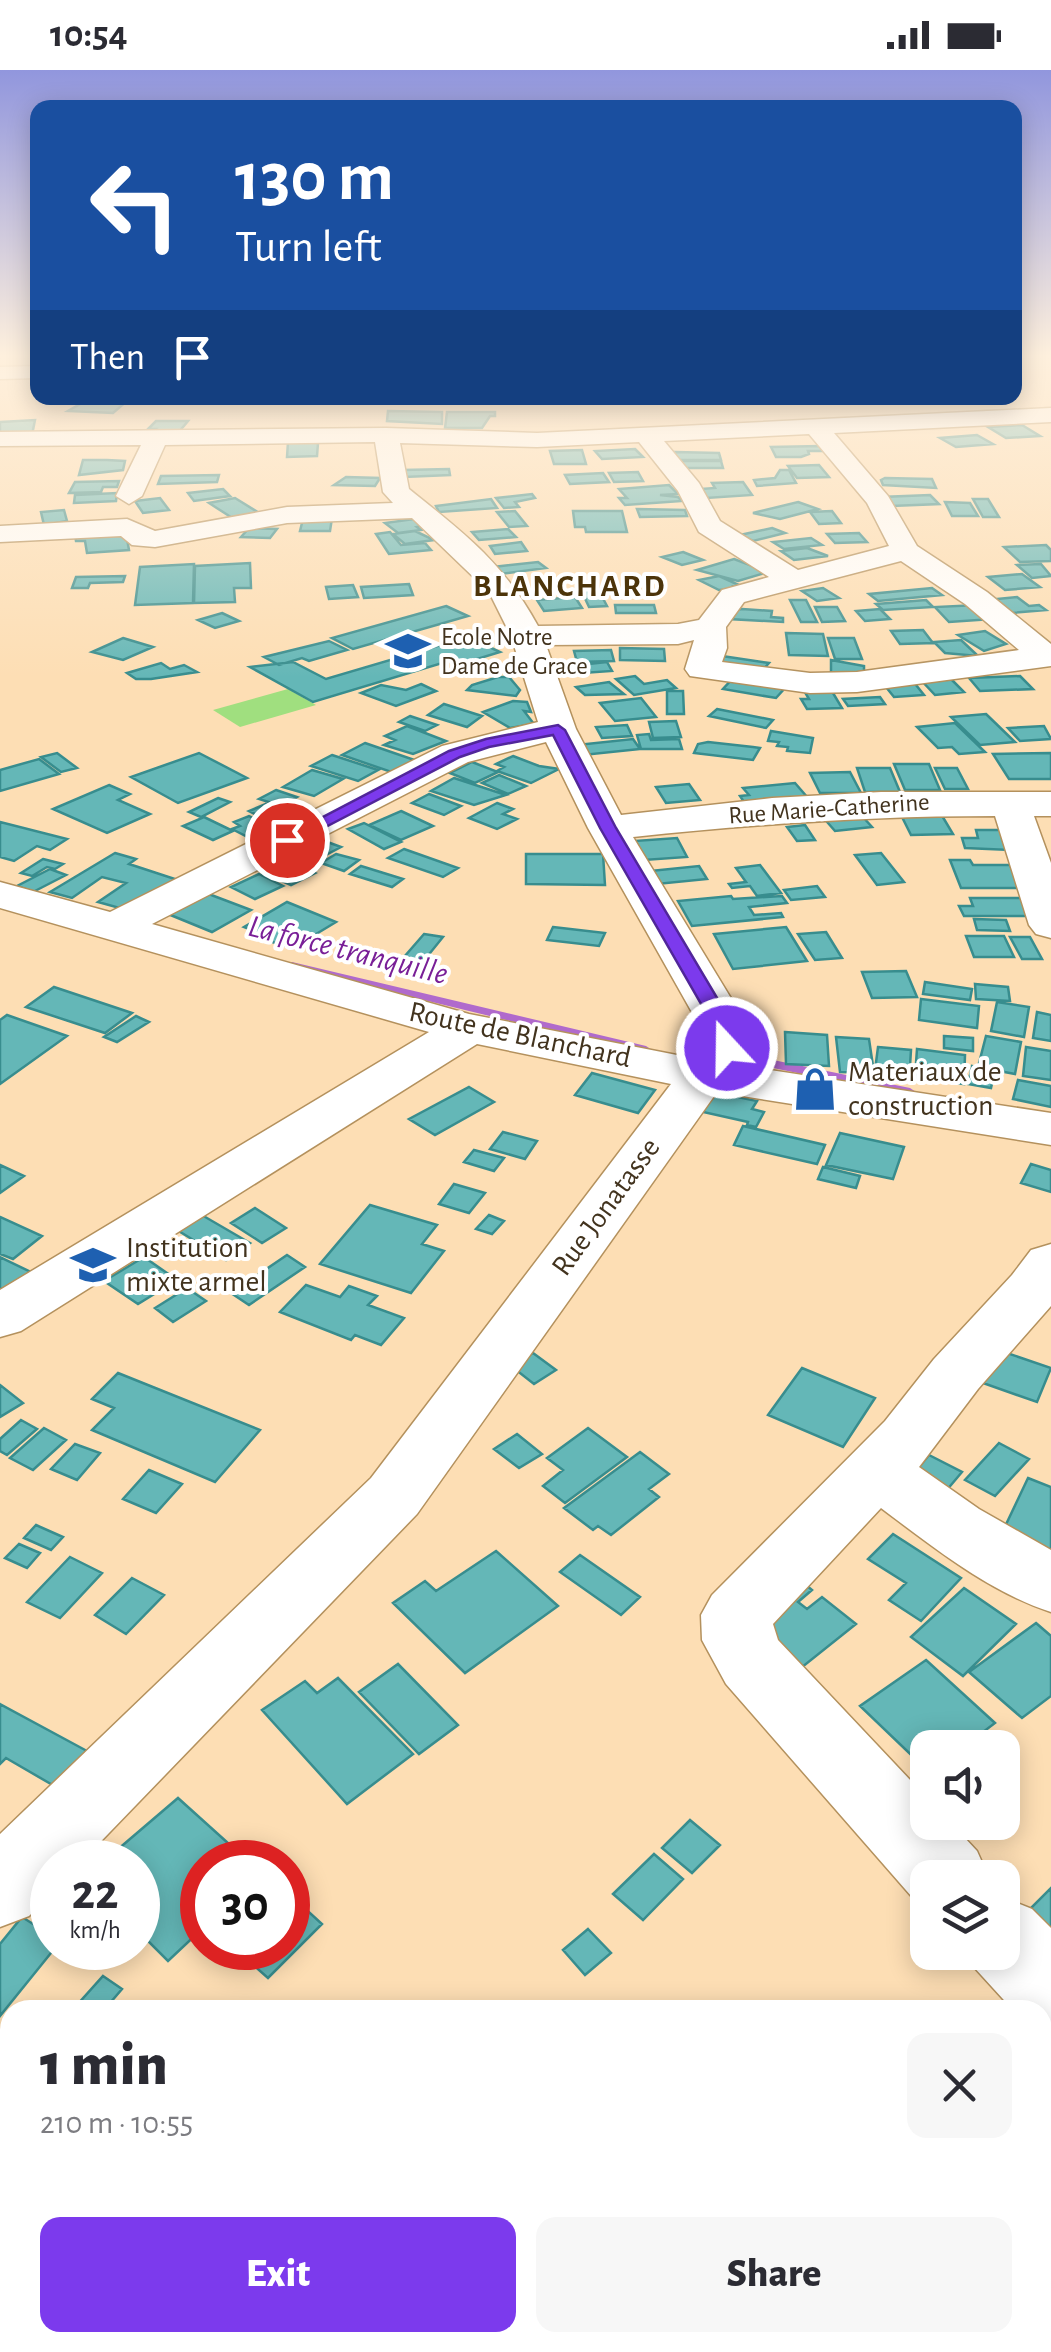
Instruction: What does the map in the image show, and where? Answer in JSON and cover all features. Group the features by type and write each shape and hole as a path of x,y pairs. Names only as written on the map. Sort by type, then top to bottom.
{"street":[{"path":"129,496 139,464"},
{"name":"Rue Jonatasse","path":"0,1890 394,1496 704,1073 727,1048 722,1023 608,828 558,730 526,636 502,588 396,492 391,464"},
{"path":"670,464 690,489 710,526 797,582"},
{"path":"849,464 882,503 904,551 976,598 1048,656"},
{"path":"5,518 127,527 142,539 155,539 302,514 420,510"},
{"path":"904,551 733,596 710,627 711,648 702,669 810,683 857,682 1048,656"},
{"path":"526,636 678,634 710,627"},
{"path":"116,926 454,754 486,743 558,730"},
{"name":"Rue Marie-Catherine","path":"608,828 772,810 912,803 1031,804"},
{"path":"1031,804 1051,926"},
{"name":"Route de Blanchard","path":"0,895 116,926 278,977 470,1028 704,1073 1051,1130"},
{"path":"0,1317 470,1028"},
{"path":"932,1860 752,1662 738,1640 737,1615 877,1470 956,1374 1034,1290 1051,1264"},
{"path":"877,1470 955,1527 1051,1584"},
{"path":"1020,1956 1051,1989"}],"green space":[{"path":"288,689 316,705 240,727 213,710"}],"building":[{"path":"82,464 124,464 123,470 79,475"},
{"path":"680,464 722,464 723,468 682,468"},
{"path":"819,465 829,477 797,478 788,466"},
{"path":"449,469 450,475 404,477 403,470"},
{"path":"780,470 789,470 796,483 757,486 754,480 775,478"},
{"path":"638,472 643,481 614,482 609,473"},
{"path":"603,473 609,482 570,484 565,475"},
{"path":"219,475 217,482 158,484 161,476"},
{"path":"346,477 380,478 375,486 334,485"},
{"path":"932,479 936,488 883,485 881,480"},
{"path":"119,481 117,487 103,487 101,492 69,493 75,482"},
{"path":"743,482 752,495 706,498 700,489 715,488 712,483"},
{"path":"669,485 678,494 660,495 682,501 625,505 619,498 627,498 619,489"},
{"path":"223,489 230,496 194,501 188,493"},
{"path":"117,493 116,501 74,503 75,495"},
{"path":"532,494 535,498 515,502 519,507 504,508 496,498"},
{"path":"930,495 939,504 891,506 882,497"},
{"path":"160,498 169,510 143,513 135,501"},
{"path":"235,498 264,516 237,521 209,503"},
{"path":"491,499 497,508 439,512 436,506"},
{"path":"973,499 988,499 999,517 983,517"},
{"path":"798,502 818,509 780,519 753,513"},
{"path":"945,502 970,503 978,516 952,516"},
{"path":"637,509 685,510 687,516 640,517"},
{"path":"64,510 67,521 44,525 41,512"},
{"path":"515,511 527,526 509,527 497,512"},
{"path":"573,511 622,511 627,532 586,532 585,527 575,527"},
{"path":"832,511 841,523 819,524 810,512"},
{"path":"332,518 330,531 300,531 303,519"},
{"path":"414,519 423,526 417,527 421,530 398,533 385,523"},
{"path":"249,528 277,529 270,538 241,537"},
{"path":"772,528 785,533 753,541 740,535"},
{"path":"508,529 516,537 479,540 472,532"},
{"path":"415,531 434,540 405,544 393,534"},
{"path":"390,532 401,545 425,543 431,550 389,554 376,534"},
{"path":"126,533 129,550 87,553 85,541 76,541 75,535"},
{"path":"859,533 867,542 835,543 827,534"},
{"path":"811,538 822,545 784,549 773,542"},
{"path":"521,542 527,551 495,554 490,546"},
{"path":"1046,545 1051,550 1051,561 1020,562 1004,547"},
{"path":"807,548 828,556 794,560 781,551"},
{"path":"683,552 703,560 682,565 662,557"},
{"path":"734,559 768,572 738,581 697,570"},
{"path":"538,562 546,568 500,574 493,567"},
{"path":"250,563 251,588 234,588 235,602 194,603 195,566"},
{"path":"194,564 193,603 135,605 140,567"},
{"path":"1041,564 1051,576 1032,578 1017,565"},
{"path":"1022,574 1040,587 1005,590 988,577"},
{"path":"125,576 123,582 72,588 76,577"},
{"path":"719,576 739,585 734,586 738,589 719,590 699,580"},
{"path":"409,584 413,595 364,598 361,587"},
{"path":"353,585 358,597 329,599 326,587"},
{"path":"823,588 839,598 817,601 802,591"},
{"path":"932,588 942,595 878,601 869,594"},
{"path":"598,589 607,606 589,607 581,590"},
{"path":"575,597 582,608 544,611 537,600"},
{"path":"1017,597 1029,606 1039,605 1046,610 1000,614 987,600"},
{"path":"790,600 806,600 817,622 801,622"},
{"path":"926,600 933,607 883,610 876,604"},
{"path":"615,605 654,605 656,613 616,613"},
{"path":"978,605 993,619 949,622 935,607"},
{"path":"446,606 468,616 353,649 332,638"},
{"path":"815,607 837,607 845,621 822,622"},
{"path":"880,609 890,619 865,621 856,611"},
{"path":"731,611 772,611 771,617 783,618 783,622 729,619"},
{"path":"222,613 239,621 215,628 198,620"},
{"path":"923,630 933,643 900,644 891,631"},
{"path":"985,631 1006,644 984,651 958,635"},
{"path":"786,633 823,634 828,656 789,655"},
{"path":"468,637 500,652 461,664 452,660 313,702 250,667 293,662 326,679"},
{"path":"123,638 153,647 123,660 92,652"},
{"path":"828,638 854,638 862,659 835,659"},
{"path":"961,640 978,656 945,653 934,642"},
{"path":"329,641 347,650 279,665 264,657"},
{"path":"620,648 664,649 665,661 620,660"},
{"path":"611,650 614,661 577,662 574,651"},
{"path":"722,656 769,663 761,672 714,665"},
{"path":"831,660 864,666 864,677 831,677"},
{"path":"607,662 612,671 554,675 551,668"},
{"path":"161,663 170,669 184,665 197,672 151,679 136,679 127,673"},
{"path":"635,676 644,684 667,680 676,688 634,695 616,679"},
{"path":"948,676 964,692 935,695 920,679"},
{"path":"1020,676 1033,689 980,691 969,678"},
{"path":"509,677 520,690 516,696 467,690 472,685"},
{"path":"733,678 785,688 776,698 723,689"},
{"path":"912,680 924,695 894,697 882,682"},
{"path":"609,682 624,694 585,695 576,687"},
{"path":"421,684 436,691 396,706 361,693 381,685 406,690"},
{"path":"830,688 842,708 807,709 801,699 809,699 803,689"},
{"path":"667,691 683,691 684,714 667,714"},
{"path":"880,697 885,704 848,706 843,699"},
{"path":"641,698 656,717 615,721 600,703"},
{"path":"513,701 527,702 531,712 524,711 534,724 510,728 483,712"},
{"path":"444,704 482,716 467,727 428,715"},
{"path":"717,709 773,720 766,728 709,716"},
{"path":"986,714 1015,742 980,745 951,717"},
{"path":"410,716 437,725 425,731 399,722"},
{"path":"676,721 681,737 653,738 649,722"},
{"path":"955,723 985,752 959,754 952,747 938,748 917,727"},
{"path":"627,725 632,736 602,738 596,727"},
{"path":"407,726 446,741 413,754 384,745 395,740 385,736"},
{"path":"1044,726 1051,739 1020,741 1008,728"},
{"path":"771,731 813,738 810,753 787,751 788,747 777,746 779,742 768,741"},
{"path":"649,734 651,740 679,739 682,749 641,749 637,735"},
{"path":"633,739 640,749 583,755 577,745"},
{"path":"365,743 426,764 403,776 342,755"},
{"path":"698,744 760,748 753,760 694,753"},
{"path":"57,753 77,768 61,772 41,757"},
{"path":"199,753 247,778 178,803 131,777"},
{"path":"1051,753 1051,779 1009,779 993,754"},
{"path":"332,755 378,770 358,781 311,766"},
{"path":"513,756 559,769 531,783 497,771 504,767 496,764"},
{"path":"39,759 59,774 0,791 0,770"},
{"path":"472,762 498,772 475,783 450,773"},
{"path":"894,764 929,764 940,790 905,790"},
{"path":"857,768 890,768 900,792 865,792"},
{"path":"935,768 957,768 968,789 945,789"},
{"path":"312,770 343,779 314,796 283,787"},
{"path":"850,772 861,793 820,793 810,773"},
{"path":"499,775 526,786 508,794 482,783"},
{"path":"454,778 506,795 474,805 431,791"},
{"path":"795,783 808,798 746,805 740,796 749,795 743,788"},
{"path":"689,784 700,800 666,803 656,787"},
{"path":"109,785 130,794 118,800 150,814 107,833 53,809"},
{"path":"276,790 297,797 281,806 259,799"},
{"path":"429,794 461,806 444,815 412,803"},
{"path":"218,798 230,802 201,817 189,812"},
{"path":"497,803 513,809 503,814 517,819 497,829 469,818"},
{"path":"266,804 291,817 275,824 249,811"},
{"path":"853,806 872,827 835,831 821,815"},
{"path":"401,811 433,826 401,840 369,825"},
{"path":"941,814 953,834 911,835 901,815"},
{"path":"249,816 278,831 259,843 232,829 240,826 234,822"},
{"path":"204,817 233,831 213,840 183,826"},
{"path":"0,822 67,839 50,850 37,846 14,861 0,857"},
{"path":"364,823 401,842 384,849 348,829"},
{"path":"805,825 815,840 797,841 787,827"},
{"path":"976,830 1003,830 1010,850 965,848 962,838 978,838"},
{"path":"677,838 687,857 644,860 634,841"},
{"path":"322,840 341,847 307,865 289,858"},
{"path":"404,849 458,868 443,877 388,858"},
{"path":"115,853 136,859 129,864 178,880 123,909 98,902 126,883 102,877 72,898 50,892"},
{"path":"881,853 904,882 877,885 855,855"},
{"path":"336,854 359,860 344,871 321,863"},
{"path":"526,854 603,854 605,885 526,884"},
{"path":"43,859 63,864 32,876 21,873"},
{"path":"950,860 970,860 973,865 1010,865 1020,888 961,888"},
{"path":"288,861 315,873 291,885 264,873"},
{"path":"760,865 781,893 757,896 750,886 732,888 729,884 746,882 736,868"},
{"path":"361,866 403,879 392,887 350,874"},
{"path":"699,866 707,879 657,884 650,871"},
{"path":"50,869 66,875 33,892 17,886"},
{"path":"259,874 283,886 255,899 231,887"},
{"path":"817,886 825,897 791,900 784,890"},
{"path":"206,893 251,910 212,932 168,914"},
{"path":"782,896 787,903 749,907 754,915 781,913 783,917 692,926 678,901"},
{"path":"970,898 1024,898 1033,916 964,916 959,906 973,906"},
{"path":"287,902 336,922 293,948 254,937 261,934 244,927"},
{"path":"974,919 1006,920 1010,931 977,930"},
{"path":"553,927 605,933 599,946 547,940"},
{"path":"786,927 807,961 733,969 714,934"},
{"path":"826,932 842,958 815,960 798,934"},
{"path":"424,934 443,937 418,968 398,964"},
{"path":"966,936 1004,936 1014,957 974,957"},
{"path":"1010,937 1030,937 1042,959 1022,959"},
{"path":"906,971 917,997 872,998 862,972"},
{"path":"925,982 972,989 970,1000 923,994"},
{"path":"975,984 1008,987 1010,1001 976,999"},
{"path":"54,987 132,1013 105,1033 26,1007"},
{"path":"921,999 979,1006 977,1028 919,1020"},
{"path":"997,1002 1029,1007 1024,1037 991,1031"},
{"path":"1037,1012 1051,1015 1051,1041 1033,1038"},
{"path":"7,1015 67,1036 0,1084 0,1020"},
{"path":"136,1016 149,1022 117,1042 104,1037"},
{"path":"785,1032 827,1035 829,1066 786,1064"},
{"path":"944,1036 973,1038 973,1051 944,1048"},
{"path":"986,1036 1021,1042 1015,1074 978,1067"},
{"path":"836,1037 869,1039 874,1073 840,1072"},
{"path":"878,1047 911,1050 909,1082 874,1078"},
{"path":"1026,1047 1051,1051 1051,1080 1023,1076"},
{"path":"917,1049 965,1055 964,1084 915,1078"},
{"path":"972,1066 995,1070 991,1088 968,1084"},
{"path":"592,1073 655,1090 638,1113 575,1095"},
{"path":"1018,1080 1051,1086 1051,1107 1013,1099"},
{"path":"469,1087 494,1102 435,1135 409,1119"},
{"path":"704,1090 757,1101 752,1109 764,1112 756,1127 694,1110"},
{"path":"743,1126 825,1145 817,1164 734,1145"},
{"path":"503,1132 537,1141 525,1159 490,1149"},
{"path":"840,1133 904,1147 893,1179 826,1165"},
{"path":"474,1150 504,1158 494,1171 464,1162"},
{"path":"1031,1164 1051,1170 1051,1192 1021,1183"},
{"path":"0,1165 24,1176 0,1193"},
{"path":"823,1167 860,1176 856,1188 818,1179"},
{"path":"454,1184 485,1193 469,1213 439,1204"},
{"path":"370,1205 437,1225 422,1244 444,1251 411,1293 320,1264"},
{"path":"188,1207 250,1243 226,1260 164,1222"},
{"path":"255,1208 286,1228 262,1243 231,1223"},
{"path":"489,1215 504,1221 492,1234 476,1229"},
{"path":"0,1217 42,1236 13,1259 0,1254"},
{"path":"287,1255 305,1267 249,1305 231,1293"},
{"path":"0,1257 35,1274 10,1293 0,1288"},
{"path":"144,1257 177,1280 138,1304 104,1281"},
{"path":"306,1285 340,1297 349,1286 377,1296 368,1305 404,1318 381,1345 355,1335 351,1340 280,1312"},
{"path":"187,1288 206,1301 173,1322 155,1308"},
{"path":"998,1350 1051,1368 1037,1402 983,1383"},
{"path":"533,1353 556,1370 534,1384 511,1366"},
{"path":"802,1368 875,1398 843,1447 768,1415"},
{"path":"118,1373 260,1430 215,1482 92,1430 114,1408 92,1399"},
{"path":"0,1385 23,1403 0,1417"},
{"path":"21,1420 37,1429 7,1455 0,1451 0,1439"},
{"path":"44,1428 66,1440 33,1470 10,1458"},
{"path":"588,1428 627,1457 565,1503 543,1486 563,1470 547,1458"},
{"path":"517,1434 542,1454 519,1468 494,1449"},
{"path":"999,1443 1029,1459 995,1496 965,1480"},
{"path":"75,1444 100,1453 77,1480 51,1469"},
{"path":"640,1452 669,1474 649,1489 659,1497 611,1535 598,1526 593,1530 564,1508"},
{"path":"929,1455 962,1472 946,1491 913,1474"},
{"path":"149,1470 182,1484 156,1513 123,1499"},
{"path":"1028,1478 1051,1487 1051,1555 1001,1535"},
{"path":"36,1525 63,1537 51,1550 24,1538"},
{"path":"893,1534 961,1578 921,1621 889,1600 906,1583 868,1559"},
{"path":"19,1544 40,1553 27,1568 5,1558"},
{"path":"496,1551 558,1606 465,1673 393,1603 425,1581 436,1591"},
{"path":"580,1555 640,1597 621,1615 560,1572"},
{"path":"70,1557 102,1573 60,1618 27,1602"},
{"path":"132,1578 164,1595 126,1634 95,1615"},
{"path":"800,1580 812,1590 798,1602 807,1609 822,1597 856,1624 801,1668 745,1621"},
{"path":"964,1588 1016,1624 963,1676 911,1637"},
{"path":"1036,1623 1051,1636 1051,1696 1022,1718 969,1672"},
{"path":"926,1660 995,1723 986,1730 910,1730 910,1754 860,1706"},
{"path":"398,1664 458,1725 419,1754 359,1692"},
{"path":"338,1678 413,1754 347,1804 262,1710 305,1681 317,1693"},
{"path":"0,1704 87,1751 56,1787 6,1758 0,1764"},
{"path":"178,1798 225,1840 180,1840 180,1950 168,1961 160,1953 160,1840 129,1840"},
{"path":"690,1820 720,1845 692,1873 662,1848"},
{"path":"654,1854 683,1879 643,1920 613,1894"},
{"path":"1051,1888 1051,1952 1020,1928 1020,1919"},
{"path":"310,1913 322,1924 310,1936"},
{"path":"22,1917 30,1922 30,1970 37,1970 13,2000 0,2000 0,1944"},
{"path":"588,1929 611,1953 585,1975 563,1950"},
{"path":"259,1970 276,1970 268,1978"},
{"path":"103,1976 122,1989 113,2000 81,2000"}],"waterway":[{"name":"La force tranquille","path":"292,965 646,1050"},
{"name":"La force tranquille","path":"758,1061 910,1092"}],"place":[{"name":"Ecole Notre Dame de Grace","path":"408,651"},
{"name":"Materiaux de construction","path":"815,1089"},
{"name":"Institution mixte armel","path":"93,1265"}],"district":[{"name":"BLANCHARD","path":"570,586"}],"route":[{"path":"287,840 454,754 486,743 558,730 608,828 722,1023 727,1048"}]}
